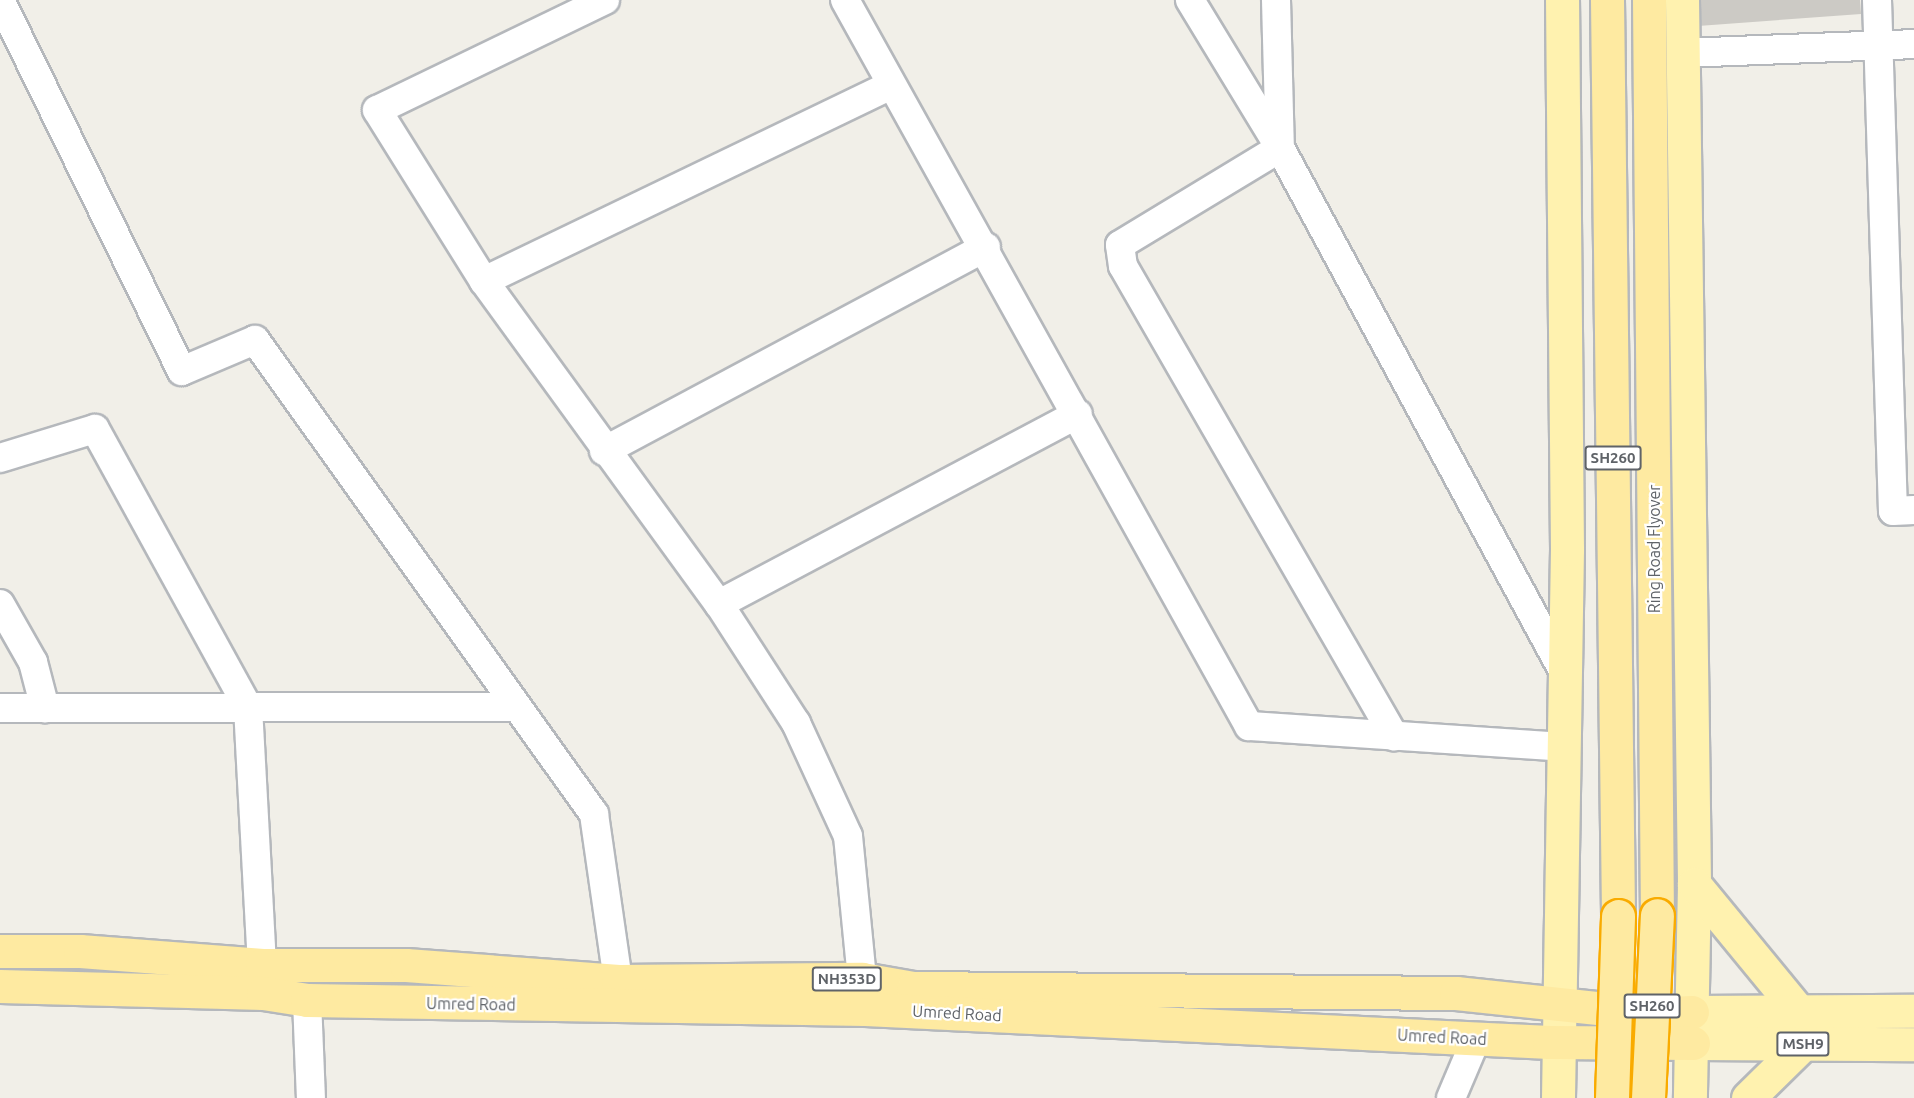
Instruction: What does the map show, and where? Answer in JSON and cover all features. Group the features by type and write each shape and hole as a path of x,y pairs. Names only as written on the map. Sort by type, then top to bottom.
{"highway":[{"name":"SH260","path":"1607,0 1618,916 1612,1098"},
{"name":"Ring Road Flyover","path":"1648,1098 1657,915 1649,0"},
{"name":"NH353D","path":"0,951 80,951 262,965 406,965 618,981 864,994 913,988 1456,993 1562,1004 1692,1028"},
{"name":"Umred Road","path":"0,986 263,993 307,1000 864,994 1476,1039 1560,1043 1692,1028"}],"main road":[{"path":"1558,1098 1562,1004 1565,674 1562,0"},
{"path":"1682,0 1694,884 1690,1098"},
{"path":"1694,884 1802,1028"},
{"path":"1692,1028 1802,1028 1914,1011"},
{"path":"1748,1098 1802,1028"},
{"name":"MSH9","path":"1802,1028 1914,1044"}],"street":[{"path":"0,0 182,371 255,340 594,814 618,981"},
{"path":"605,0 377,110 484,281 604,451 719,604 796,723 848,837 864,994"},
{"path":"845,0 891,85 986,247 1249,726 1564,747"},
{"path":"1190,0 1280,148 1565,674"},
{"path":"1276,0 1280,148"},
{"path":"1877,0 1893,511 1914,510"},
{"path":"1682,52 1914,44"},
{"path":"484,281 891,85"},
{"path":"1280,148 1120,245 1123,266 1394,736"},
{"path":"604,451 986,247"},
{"path":"719,604 1078,414"},
{"path":"0,458 95,429 248,707 262,965"},
{"path":"0,604 33,662 45,708"},
{"path":"0,708 518,707"},
{"path":"307,1000 311,1098"},
{"path":"1451,1098 1476,1039"}],"building":[{"path":"1696,0 1860,0 1861,14 1698,26"}]}
